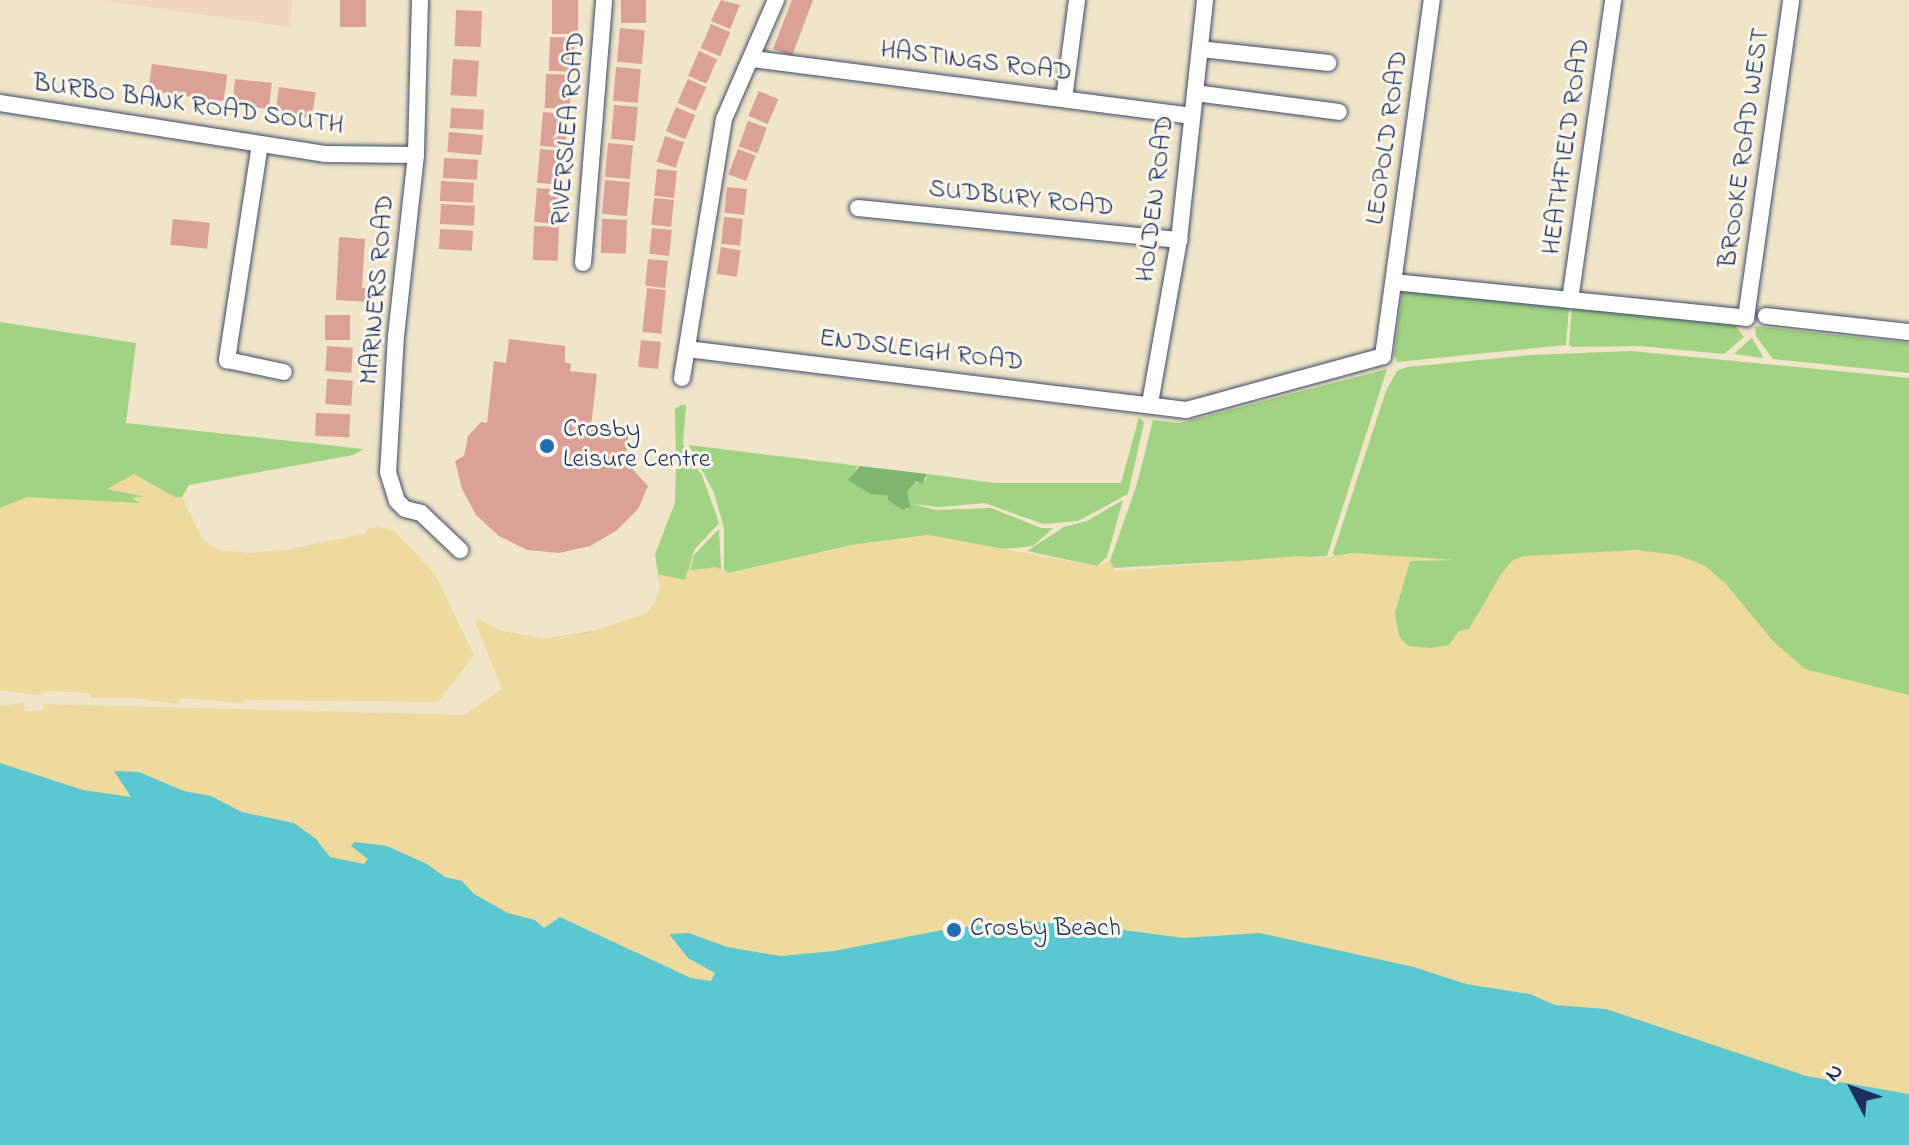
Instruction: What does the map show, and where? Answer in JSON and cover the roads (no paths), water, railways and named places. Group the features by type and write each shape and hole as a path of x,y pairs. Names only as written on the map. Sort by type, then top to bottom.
{"street":[{"name":"MARINERS ROAD","path":"420,0 416,155 396,335 388,472 401,505 421,513 460,550"},
{"name":"RIVERSLEA ROAD","path":"583,263 604,0"},
{"path":"682,378 724,119 753,59 776,0"},
{"path":"1064,99 1077,0"},
{"name":"HOLDEN ROAD","path":"1150,403 1179,240 1205,0"},
{"name":"LEOPOLD ROAD","path":"1383,356 1432,0"},
{"name":"HEATHFIELD ROAD","path":"1570,300 1613,0"},
{"name":"BROOKE ROAD WEST","path":"1570,300 1746,318 1791,0"},
{"path":"1200,49 1328,63"},
{"name":"HASTINGS ROAD","path":"753,59 1192,116"},
{"path":"1195,93 1339,112"},
{"name":"BURBO BANK ROAD SOUTH","path":"0,103 326,154 416,155"},
{"path":"260,144 227,360 284,372"},
{"name":"SUDBURY ROAD","path":"858,208 1179,240"},
{"path":"1394,282 1570,300"},
{"path":"1766,316 1909,332"},
{"name":"ENDSLEIGH ROAD","path":"687,349 1150,403 1186,410 1383,356"}],"water":[{"path":"0,763 83,790 131,797 114,771 139,772 184,791 211,796 242,812 294,823 316,839 330,857 364,864 368,859 351,846 355,842 387,846 427,864 445,877 462,881 474,894 508,913 535,920 544,928 560,917 691,978 711,981 715,973 688,958 669,934 689,933 727,947 781,956 834,951 953,928 1025,921 1086,925 1184,938 1260,933 1414,967 1466,984 1530,994 1555,1005 1606,1009 1806,1076 1909,1094 1909,1145 0,1145"}],"place":[{"name":"Crosby Leisure Centre","path":"547,446"},
{"name":"Crosby Beach","path":"954,930"}]}
